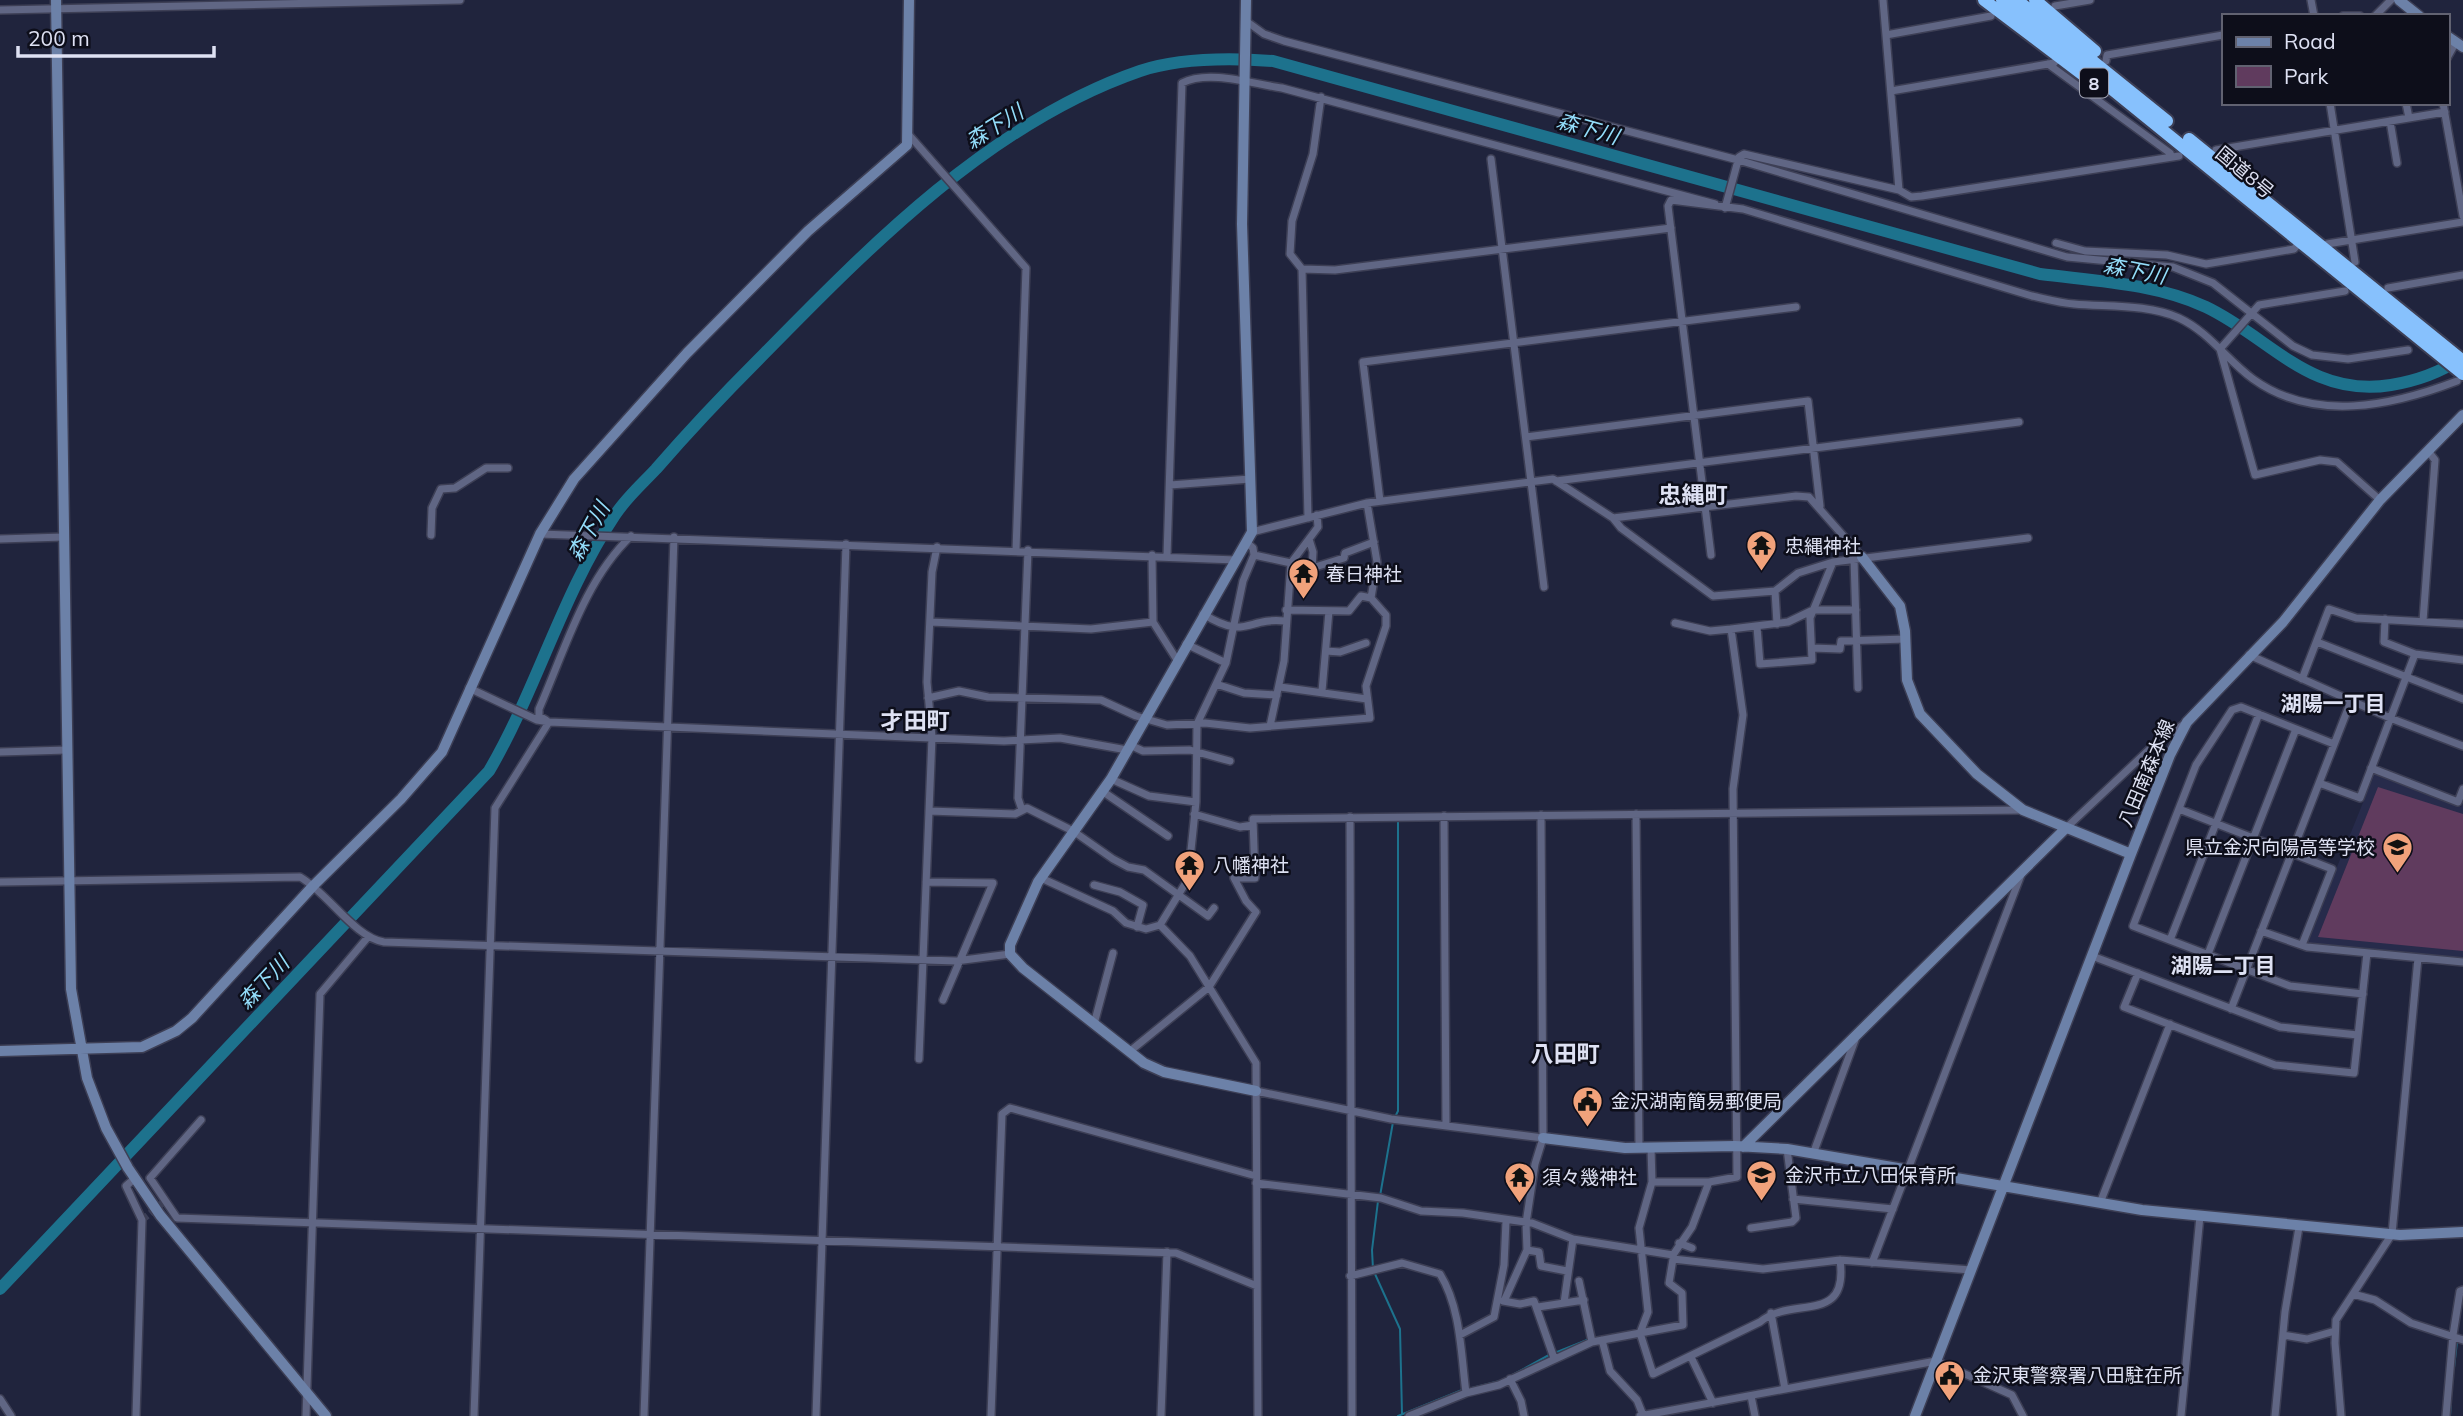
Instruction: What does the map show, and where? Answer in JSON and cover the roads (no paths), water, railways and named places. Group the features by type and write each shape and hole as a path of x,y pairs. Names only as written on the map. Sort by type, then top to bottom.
{"highway":[{"name":"国道8号","path":"2017,0 2324,248 2428,339 2460,377"},
{"name":"8","path":"2046,6 2178,131"},
{"name":"国道8号","path":"1994,7 2208,155 2300,242 2428,339 2463,361"},
{"name":"8","path":"1994,7 2053,61 2179,153 2208,155"}],"street":[{"path":"0,10 56,4 460,0"},
{"path":"0,1051 142,1047 176,1031 221,988 314,885 401,799 442,752 540,534 574,479 610,436 808,231 907,145 909,0"},
{"path":"1010,954 1014,932 1041,878 1111,779 1252,532 1242,224 1247,0"},
{"path":"1883,0 1899,190"},
{"path":"2067,0 2046,3 2046,6 2055,10 2073,7 2075,1 2090,0"},
{"path":"2377,14 2392,0"},
{"path":"2399,0 2416,14"},
{"path":"56,4 71,989 81,1050 87,1078 108,1133 134,1179 326,1416"},
{"path":"1886,35 1971,20 1974,23 1995,20 1994,7"},
{"path":"1246,25 1284,41 1737,161 2067,257 2173,267 2213,283 2293,346 2312,355 2348,359 2408,350"},
{"path":"2106,61 2107,55 2222,36"},
{"path":"1891,91 2053,61 2155,142 2179,153 2183,159 2156,164 2155,142"},
{"path":"1167,556 1182,83 1190,79 1209,78 1244,81 1321,97 1726,206"},
{"path":"1308,518 1302,269 1290,254 1292,221 1313,154 1321,97"},
{"path":"2330,105 2356,262"},
{"path":"2406,105 2409,118"},
{"path":"2241,146 2409,118 2444,107 2459,166 2463,216"},
{"path":"2390,121 2397,163"},
{"path":"909,135 928,153 1026,268 1016,550"},
{"path":"2241,142 2242,150 2208,155 2241,142"},
{"path":"1726,206 1737,161 1744,154 1899,190 1911,197 2179,153"},
{"path":"1491,159 1544,587"},
{"path":"1711,555 1668,206 1671,200 1743,209 2032,296 2070,304 2149,310 2178,317 2221,347 2253,379 2293,399 2331,407 2386,403 2460,377"},
{"path":"2324,248 2327,244 2463,222"},
{"path":"1302,269 1335,270 1671,228"},
{"path":"2056,243 2085,251 2167,255 2206,264 2294,249 2300,242"},
{"path":"2389,288 2463,275"},
{"path":"2221,347 2259,305 2346,291"},
{"path":"1380,501 1363,362 1796,307"},
{"path":"2221,347 2255,475 2320,460 2337,462 2380,500"},
{"path":"1526,437 1808,401 1821,507"},
{"name":"八田南森本線","path":"1858,558 1900,606 1906,639 1907,681 1920,714 1977,774 2023,810 2131,854 2170,755 2187,722 2283,622 2380,500 2463,415"},
{"path":"1252,532 1380,501 2019,422"},
{"path":"2423,621 2435,460 2428,451"},
{"path":"431,535 432,508 441,489 455,488 486,468 508,468"},
{"path":"1170,485 1250,479"},
{"path":"1556,481 1614,518 1621,527 1713,596 1775,592 1798,573 1833,562 2028,538"},
{"path":"1614,518 1796,496 1809,497 1821,507 1858,558 1858,688"},
{"path":"1367,503 1377,562 1371,598"},
{"path":"1270,726 1279,691 1291,563 1318,527 1317,515"},
{"path":"540,534 1028,550 1236,560"},
{"path":"549,722 539,716 539,709 605,563 627,536"},
{"path":"0,539 64,537"},
{"path":"644,1416 674,537"},
{"path":"1309,539 1313,552 1312,568 1343,558 1345,553 1374,542"},
{"path":"1160,925 1188,879 1196,802 1197,724 1226,663 1235,629 1242,581 1254,555 1253,548 1246,542"},
{"path":"816,1416 846,544"},
{"path":"919,1059 932,737 929,698 930,622 932,572 937,547"},
{"path":"1021,810 1018,798 1028,550"},
{"path":"1152,555 1153,622 1177,660"},
{"path":"1254,555 1291,563"},
{"path":"1756,627 1760,664 1812,660 1810,618 1833,562"},
{"path":"1775,592 1777,624"},
{"path":"929,698 959,691 1022,698 1101,701 1167,725 1250,728 1370,718 1366,686 1386,626 1386,615 1371,598 1361,596 1349,611 1286,610"},
{"path":"2302,679 2329,609 2356,618 2463,624"},
{"path":"1675,623 1710,631 1777,624 1813,610 1856,610"},
{"path":"1322,691 1329,611"},
{"path":"1203,614 1224,627 1235,629 1285,621"},
{"path":"2385,619 2384,642 2415,654 2463,660"},
{"path":"930,622 1091,629 1153,622"},
{"path":"1652,1182 1709,1182 1737,1177 1739,1146 1732,789 1744,715 1731,629"},
{"path":"1812,648 1840,649 1841,641 1906,639"},
{"path":"2317,642 2463,699"},
{"path":"1326,651 1340,652 1366,643"},
{"path":"1186,644 1226,663"},
{"path":"2319,783 2360,798 2415,654"},
{"path":"2249,655 2390,718 2463,746"},
{"path":"1216,684 1244,692 1322,691 1367,699"},
{"path":"469,688 537,720 549,722 1020,741 1060,738 1143,751 1195,752 1230,761"},
{"path":"2231,1009 2351,701"},
{"path":"2334,744 2241,707 2232,710 2196,765 2133,926 2291,986 2363,994"},
{"path":"2170,940 2259,714"},
{"path":"474,1416 495,808 549,722"},
{"path":"1739,1146 2159,740 2187,722"},
{"path":"2208,954 2296,729"},
{"path":"0,751 67,750"},
{"path":"2371,768 2458,802 2463,789"},
{"path":"1111,779 1149,796 1196,802"},
{"path":"1102,791 1168,836"},
{"path":"929,811 1015,814 1027,808 1073,831 1113,859 1144,870 1208,916 1214,908"},
{"path":"2179,809 2332,869 2302,945"},
{"path":"1129,1052 1209,987 1256,912 1245,901 1234,878 1255,878 1253,818 2023,810"},
{"path":"1194,814 1240,827 1253,825"},
{"path":"1636,814 1639,1148"},
{"path":"1496,1308 1505,1299 1527,1250 1526,1223 1535,1164 1543,1138 1541,815"},
{"path":"1444,816 1447,1126"},
{"path":"1350,817 1352,1416"},
{"path":"1915,1416 2131,854"},
{"path":"1872,1263 2022,871"},
{"path":"0,882 300,877 314,885 366,935 384,942 960,961 1010,954"},
{"path":"1041,878 1113,911 1126,923 1137,927 1160,925"},
{"path":"926,882 993,883 943,1000"},
{"path":"1094,885 1120,892 1143,905 1137,927"},
{"path":"1160,925 1190,956 1256,1063 1258,1416"},
{"path":"2261,931 2302,945 2463,962"},
{"path":"306,1416 320,994 366,935"},
{"path":"1094,1024 1113,953"},
{"path":"2138,973 2124,1007 2275,1065 2354,1073 2367,953"},
{"path":"1010,954 1023,968 1129,1052 1164,1072 1351,1111 1593,1146 1739,1146 1787,1149 2100,1203 2299,1227 2392,1234 2463,1232"},
{"path":"2092,956 2280,1027 2358,1035"},
{"path":"2341,1416 2336,1320 2392,1234 2418,958"},
{"path":"2100,1203 2170,1024"},
{"path":"1813,1154 1856,1040 1853,1036"},
{"path":"991,1416 1002,1114 1010,1108 1256,1180 1380,1197 1421,1211 1463,1213 1526,1223 1573,1239 1641,1252 1763,1269 1840,1260 1971,1270"},
{"path":"201,1120 150,1178 177,1218 1167,1252 1176,1253 1257,1286"},
{"path":"1651,1148 1652,1182 1639,1228 1648,1312 1640,1333 1653,1374 1760,1322 1771,1313 1825,1305 1833,1298 1842,1278 1840,1260"},
{"path":"1751,1228 1792,1222 1796,1218 1787,1149"},
{"path":"134,1179 126,1186 142,1220 136,1416"},
{"path":"1409,1416 1465,1390 1510,1379 1592,1340 1683,1325 1682,1293 1669,1283 1673,1257 1679,1243 1692,1227 1709,1182"},
{"path":"1793,1199 1893,1209"},
{"path":"2181,1416 2200,1216"},
{"path":"1460,1335 1494,1317 1504,1265 1506,1221"},
{"path":"2275,1416 2283,1335 2299,1227"},
{"path":"1564,1303 1573,1239"},
{"path":"1679,1243 1692,1248"},
{"path":"1527,1250 1539,1252 1541,1266 1567,1271"},
{"path":"1161,1416 1167,1252"},
{"path":"1350,1276 1410,1263 1440,1275 1446,1284 1460,1335 1465,1390"},
{"path":"1579,1281 1592,1340"},
{"path":"2446,1416 2452,1335 2460,1291 2463,1290"},
{"path":"2353,1294 2375,1300 2411,1324 2463,1340"},
{"path":"1505,1299 1520,1304 1534,1301 1554,1358"},
{"path":"1538,1307 1584,1300"},
{"path":"1771,1313 1785,1389"},
{"path":"2283,1335 2307,1339 2336,1331"},
{"path":"1602,1340 1610,1371 1637,1400 1642,1416 1936,1361 2012,1395 2023,1416"},
{"path":"1691,1357 1713,1402"},
{"path":"1510,1379 1521,1401 1524,1416"},
{"path":"1751,1396 1755,1416"},
{"path":"0,1399 12,1416"}],"waterway":[{"name":"森下川","path":"0,1289 489,771 596,545 624,503 707,413 843,274 934,193 1032,122 1085,94 1140,71 1205,60 1273,61 2040,274 2124,284 2166,293 2206,307 2292,362 2337,383 2362,387 2391,385 2418,379 2460,359"},
{"path":"1395,1117 1398,1111 1398,820"},
{"path":"1380,1196 1393,1122"},
{"path":"1373,1269 1372,1250 1378,1201"},
{"path":"1375,1274 1400,1329 1402,1414"},
{"path":"1557,1352 1587,1340"},
{"path":"2454,1368 2457,1342"},
{"path":"1505,1379 1549,1355"},
{"path":"1468,1389 1500,1381"},
{"path":"1398,1416 1462,1390"},
{"path":"2450,1416 2451,1401"}],"tunnel":[{"path":"142,1220 164,1202"}],"place":[{"name":"忠縄神社","path":"1762,573"},
{"name":"春日神社","path":"1303,601"},
{"name":"県立金沢向陽高等学校","path":"2398,874"},
{"name":"八幡神社","path":"1190,892"},
{"name":"金沢湖南簡易郵便局","path":"1588,1128"},
{"name":"金沢市立八田保育所","path":"1762,1202"},
{"name":"須々幾神社","path":"1519,1204"},
{"name":"金沢東警察署八田駐在所","path":"1950,1402"}],"district":[{"name":"忠縄町","path":"1693,494"},
{"name":"湖陽一丁目","path":"2333,703"},
{"name":"才田町","path":"915,720"},
{"name":"湖陽二丁目","path":"2223,965"},
{"name":"八田町","path":"1565,1053"}]}
